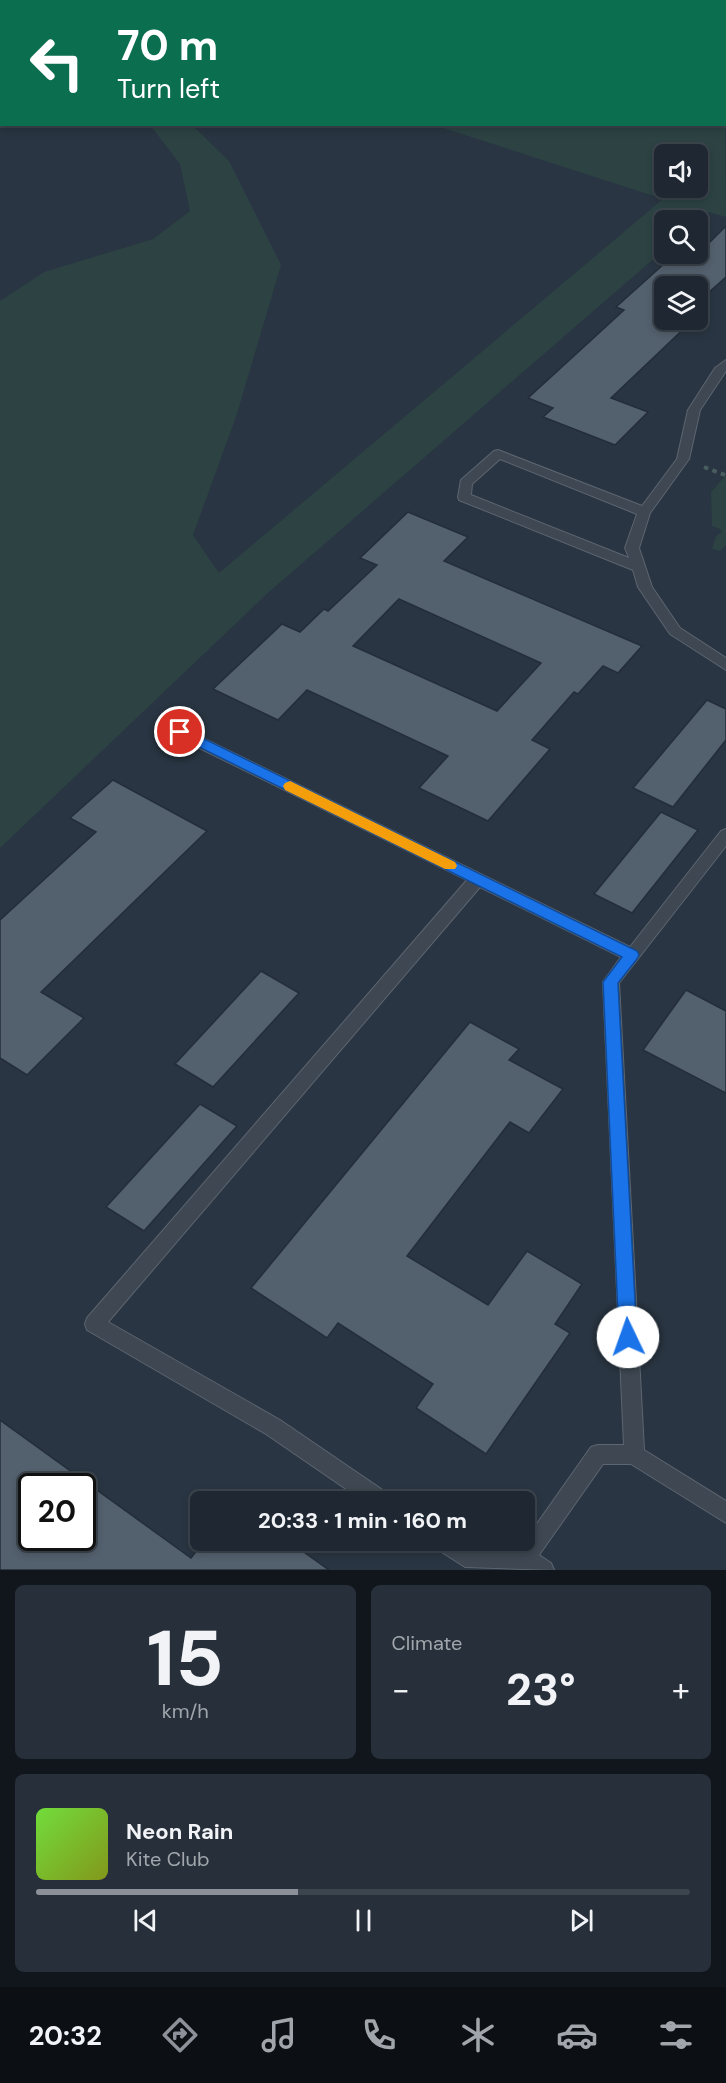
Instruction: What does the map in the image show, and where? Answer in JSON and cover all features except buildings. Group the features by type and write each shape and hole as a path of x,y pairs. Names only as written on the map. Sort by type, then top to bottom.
{"lane":[{"path":"724,369 694,410 683,459 661,492 644,512 632,548 645,587 675,630 726,665"},
{"path":"638,567 464,497 466,483 498,454 644,512"},
{"path":"180,732 632,955"},
{"path":"634,1455 611,982 726,835"},
{"path":"367,1491 273,1427 94,1324 477,879"},
{"path":"525,1558 598,1454 634,1455 726,1513"},
{"path":"457,1551 465,1557 525,1558 544,1570"}],"path":[{"path":"698,465 725,475"}],"green space":[{"path":"151,126 193,126 229,161 281,265 236,417 193,535 219,573 663,199 660,198 708,198 708,144 654,144 654,196 437,126 725,126 726,217 708,212 708,210 654,210 654,259 269,592 0,848 0,301 44,272 153,239 190,211 180,164"},
{"path":"726,475 726,545 720,551 712,549 716,536 722,532 712,526 711,492"}],"slow traffic":[{"path":"290,786 450,866"}],"route":[{"path":"180,732 632,955 611,982 628,1337"}]}
